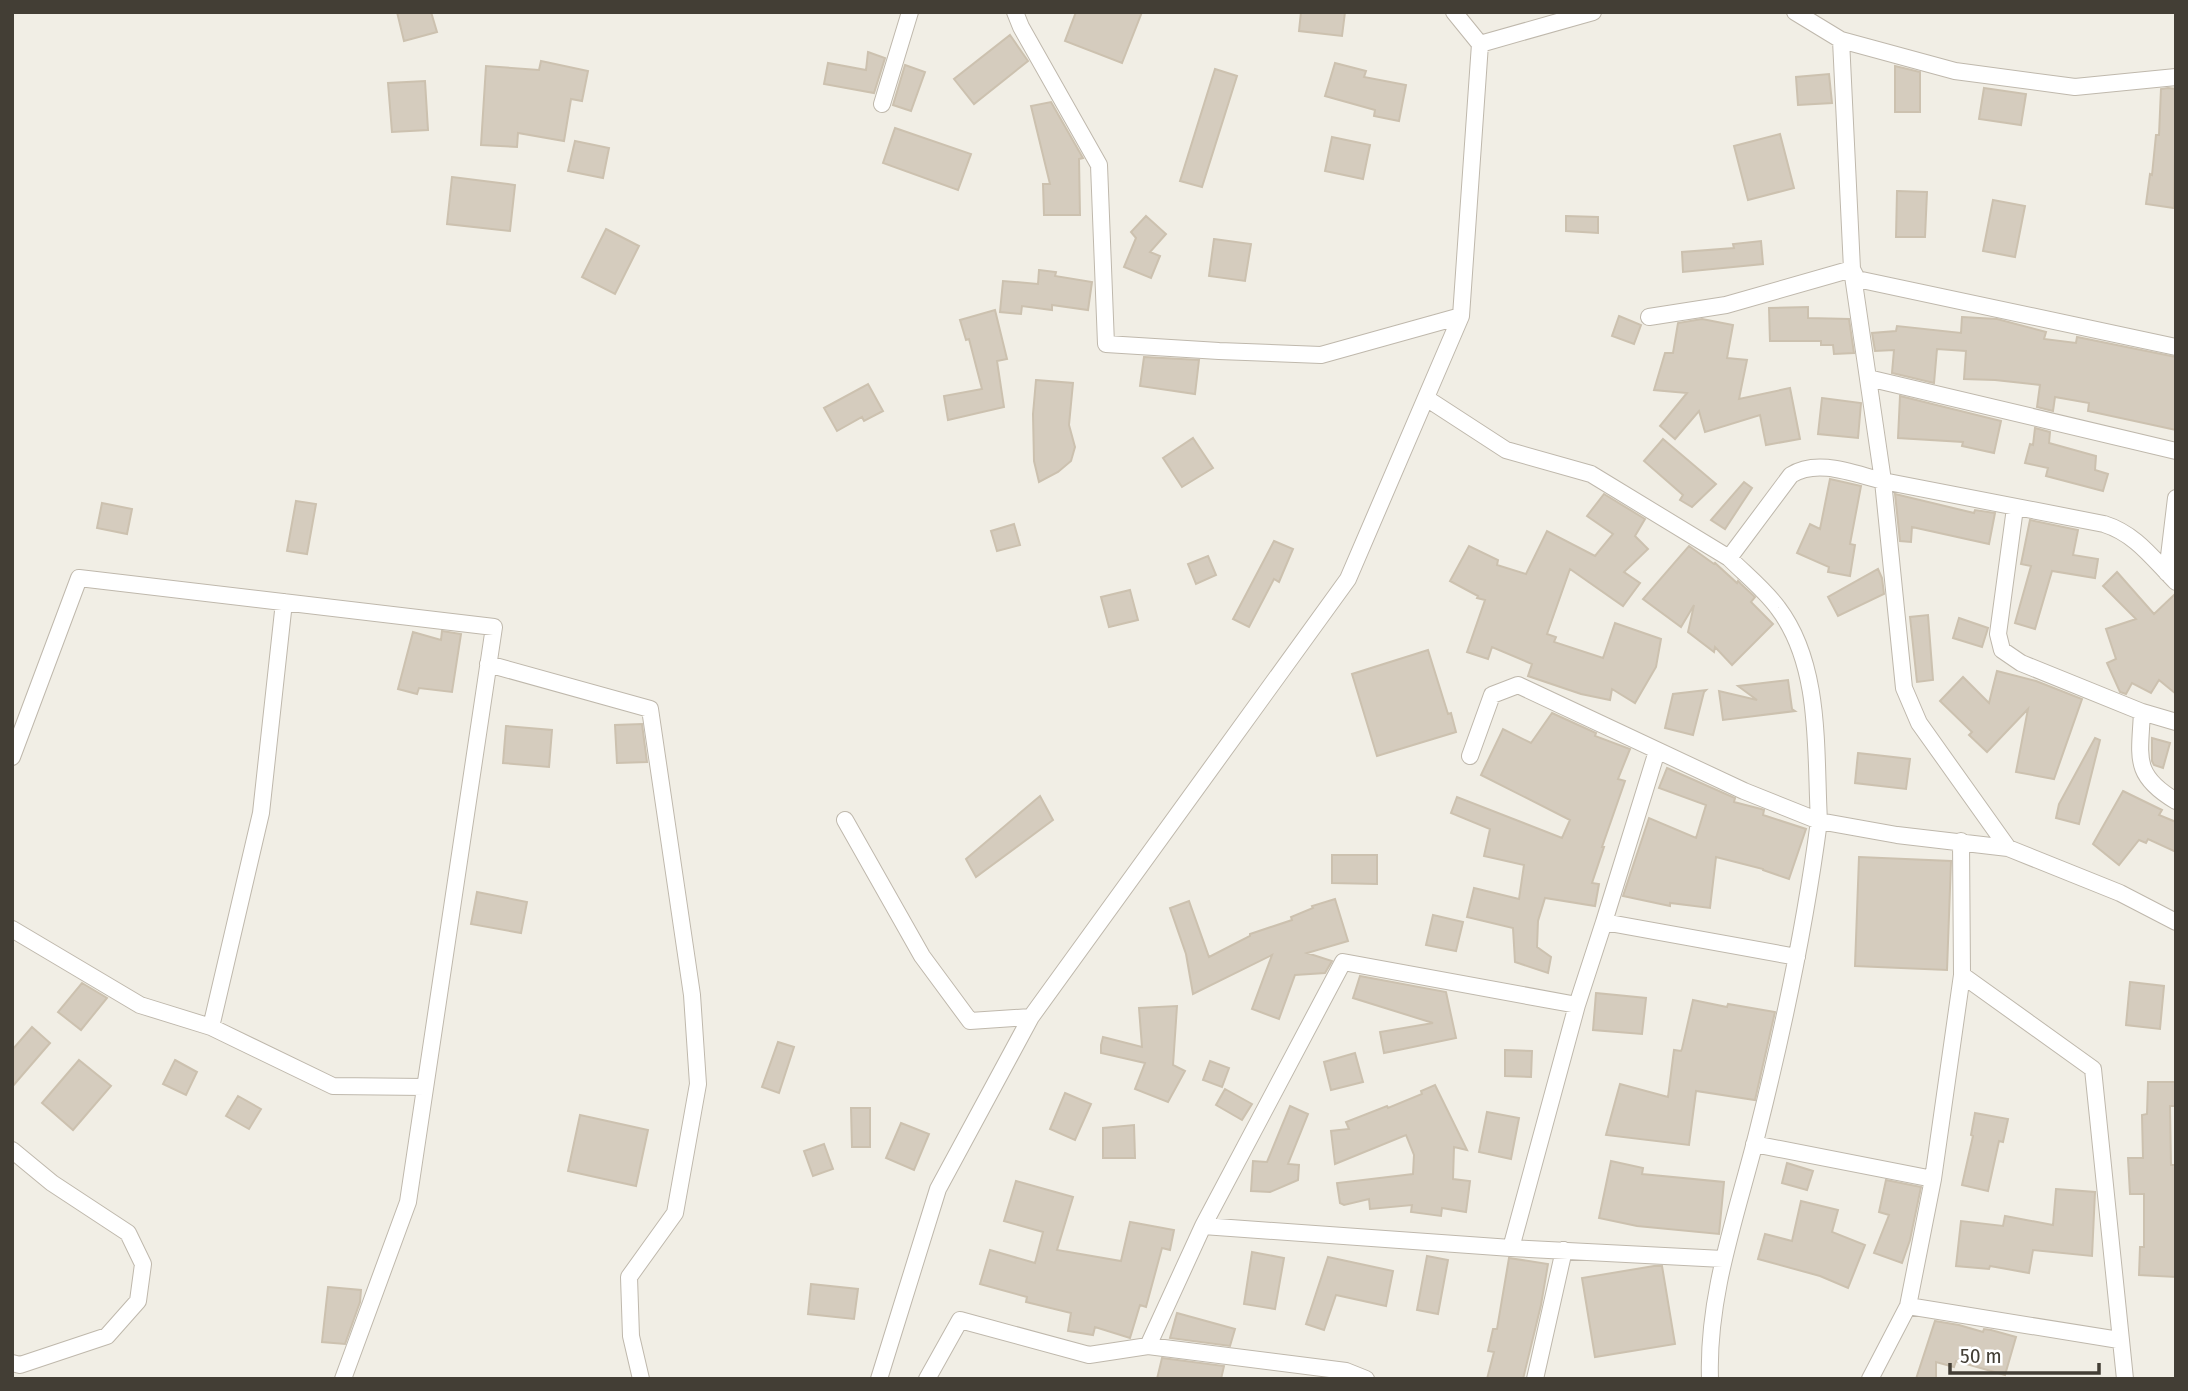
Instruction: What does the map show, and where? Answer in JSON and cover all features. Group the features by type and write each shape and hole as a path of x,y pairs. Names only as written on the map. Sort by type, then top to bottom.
{"street":[{"path":"882,104 910,12"},
{"path":"1015,12 1099,165 1106,344 1321,355 1461,316"},
{"path":"879,1379 938,1189 1031,1017 1348,579 1461,316 1480,44 1454,12"},
{"path":"1480,44 1593,12"},
{"path":"1795,12 1841,40 1955,71 2074,87 2176,77"},
{"path":"1841,40 1852,269 1882,481 1904,688 1919,723 2008,848"},
{"path":"1649,317 1726,305 1852,269"},
{"path":"1852,269 1853,275 1865,282 2176,347"},
{"path":"1868,378 2176,452"},
{"path":"1426,398 1506,450 1591,474 1729,558 1778,607 1805,661 1811,690 1819,821 1784,1025 1723,1259 1714,1309 1710,1379"},
{"path":"1729,558 1791,475 1812,466 2118,528 2145,548 2171,578"},
{"path":"2171,578 2176,498"},
{"path":"2015,508 1998,634 2002,650 2021,663 2142,712 2176,722"},
{"path":"12,757 79,578 494,627 408,1202 343,1379"},
{"path":"212,1027 261,813 284,602"},
{"path":"488,664 650,709 692,995 698,1084 675,1213 629,1277 631,1336 642,1379"},
{"path":"1470,756 1492,695 1518,685 1744,791 1819,821 1897,835 2008,848 2120,893 2176,922"},
{"path":"2142,712 2142,771 2153,785 2176,801"},
{"path":"1511,1248 1577,1005 1657,751"},
{"path":"845,820 922,957 970,1021 1031,1017"},
{"path":"1870,1379 1908,1306 1933,1179 1962,975 1961,841"},
{"path":"1604,922 1797,957"},
{"path":"12,929 140,1005 212,1027 332,1086 425,1087"},
{"path":"1148,1346 1203,1226 1343,962 1577,1005"},
{"path":"1962,975 2093,1069 2125,1379"},
{"path":"1755,1144 1933,1179"},
{"path":"12,1150 52,1183 128,1233 143,1264 138,1301 107,1336 20,1365 12,1363"},
{"path":"1203,1226 1511,1248 1723,1259"},
{"path":"1535,1379 1564,1251"},
{"path":"1908,1306 2119,1340"},
{"path":"927,1379 960,1320 1090,1355 1148,1346 1346,1371 1366,1379"}],"building":[{"path":"397,12 431,12 437,32 404,41"},
{"path":"1076,12 1142,12 1122,63 1065,41"},
{"path":"1301,12 1345,12 1342,36 1299,31"},
{"path":"1010,35 1028,61 974,104 954,79"},
{"path":"868,52 885,58 874,93 824,84 828,63 866,70"},
{"path":"541,61 588,71 582,101 571,99 564,141 518,133 517,147 481,145 486,66 539,70"},
{"path":"1335,63 1366,71 1364,77 1406,85 1399,121 1374,116 1375,110 1325,96"},
{"path":"905,65 925,72 911,111 893,105"},
{"path":"1895,66 1920,72 1920,112 1895,112"},
{"path":"1215,69 1237,76 1202,187 1180,181"},
{"path":"1829,74 1832,103 1798,105 1796,77"},
{"path":"425,81 428,130 392,132 388,83"},
{"path":"1984,88 2026,94 2021,125 1979,119"},
{"path":"2161,89 2176,89 2174,208 2146,204 2156,135 2159,135"},
{"path":"1051,102 1083,158 1079,159 1080,215 1044,215 1043,184 1050,184 1031,106"},
{"path":"895,128 971,154 958,190 883,163"},
{"path":"1780,134 1794,188 1748,200 1734,146"},
{"path":"1332,137 1370,145 1363,179 1325,171"},
{"path":"575,141 609,148 603,178 568,171"},
{"path":"452,177 515,185 510,231 447,224"},
{"path":"1897,191 1927,192 1925,237 1896,237"},
{"path":"1993,200 2025,206 2015,257 1983,251"},
{"path":"1146,216 1166,234 1150,252 1160,256 1151,278 1124,267 1136,238 1131,232"},
{"path":"1566,216 1598,217 1598,233 1566,231"},
{"path":"606,229 639,246 615,294 582,277"},
{"path":"1214,239 1251,244 1245,281 1209,276"},
{"path":"1761,241 1763,264 1683,272 1682,252 1734,248 1733,244"},
{"path":"1039,270 1056,272 1055,276 1092,282 1088,310 1052,305 1052,310 1022,306 1021,314 1000,312 1003,281 1038,284"},
{"path":"1808,307 1808,318 1849,319 1854,353 1834,354 1833,345 1821,345 1821,341 1770,341 1769,308"},
{"path":"995,310 1007,359 997,361 1004,407 948,420 944,396 982,389 969,339 966,340 960,320"},
{"path":"1619,316 1641,325 1634,344 1612,336"},
{"path":"1962,317 1997,319 2046,332 2044,339 2076,343 2077,337 2176,357 2176,430 2088,411 2089,403 2055,397 2053,411 2037,407 2040,385 1964,379 1966,351 1937,349 1934,383 1892,373 1894,350 1875,351 1872,333 1896,331 1897,326 1961,333"},
{"path":"1702,319 1733,325 1727,358 1747,360 1739,399 1790,388 1800,439 1766,445 1760,415 1705,432 1699,411 1675,439 1660,426 1687,393 1654,390 1665,353 1673,353 1678,323"},
{"path":"1144,357 1199,360 1195,394 1140,386"},
{"path":"1036,380 1073,383 1069,425 1075,447 1071,461 1039,482 1034,461 1033,414"},
{"path":"868,384 883,411 864,421 862,417 837,431 824,408"},
{"path":"1900,396 2001,421 1994,453 1962,446 1963,442 1898,438"},
{"path":"1822,398 1861,403 1858,438 1818,434"},
{"path":"2035,428 2050,432 2049,443 2096,456 2095,470 2108,474 2103,491 2046,476 2048,468 2025,463 2030,444 2033,445"},
{"path":"1193,438 1213,468 1182,487 1163,458"},
{"path":"1663,439 1716,484 1692,507 1680,500 1683,495 1644,461"},
{"path":"1830,479 1861,486 1850,544 1855,545 1850,576 1828,572 1829,567 1797,553 1810,524 1820,529"},
{"path":"1744,482 1752,488 1725,529 1711,520"},
{"path":"1604,494 1645,519 1635,536 1648,549 1624,572 1640,583 1623,606 1570,569 1547,634 1556,637 1554,642 1603,658 1615,623 1661,639 1656,667 1635,703 1612,689 1610,700 1581,694 1528,676 1532,664 1492,647 1488,659 1467,652 1485,600 1450,581 1469,546 1498,560 1497,565 1526,574 1547,531 1595,556 1613,534 1587,516"},
{"path":"1895,494 1974,513 1975,510 1995,513 1989,544 1912,527 1911,542 1900,541"},
{"path":"296,501 316,504 307,554 287,551"},
{"path":"102,503 132,509 127,534 97,528"},
{"path":"2030,520 2078,530 2073,555 2098,559 2095,578 2052,571 2035,629 2015,623 2031,566 2021,564"},
{"path":"1014,524 1020,545 997,551 991,531"},
{"path":"1274,541 1293,549 1279,582 1274,579 1249,627 1233,619"},
{"path":"1689,546 1715,563 1737,583 1738,581 1755,597 1751,602 1773,624 1732,665 1715,647 1714,652 1688,632 1694,605 1681,627 1643,599"},
{"path":"1208,556 1216,575 1196,584 1188,564"},
{"path":"1878,569 1884,594 1838,616 1828,597"},
{"path":"2117,572 2154,614 2176,593 2176,694 2159,680 2151,693 2132,683 2126,694 2120,692 2107,663 2116,659 2106,629 2136,619 2103,586"},
{"path":"1130,590 1138,620 1109,627 1101,597"},
{"path":"1928,615 1933,680 1917,682 1910,617"},
{"path":"1959,618 1988,628 1982,647 1953,638"},
{"path":"442,631 461,634 452,692 419,688 417,694 398,689 413,632 441,640"},
{"path":"1428,650 1456,732 1377,756 1352,674"},
{"path":"1997,671 2036,681 2082,699 2054,779 2016,772 2028,709 1987,752 1969,735 1972,732 1940,701 1963,677 1989,703"},
{"path":"1788,680 1792,709 1795,711 1723,720 1719,691 1757,700 1738,686"},
{"path":"1706,690 1693,735 1665,728 1673,694"},
{"path":"1552,713 1596,733 1595,736 1630,749 1618,779 1625,781 1592,883 1599,884 1595,906 1545,898 1538,921 1537,947 1551,957 1548,973 1515,962 1513,928 1467,917 1474,888 1519,899 1524,865 1484,856 1490,829 1451,813 1457,797 1562,838 1570,820 1481,775 1503,729 1531,743"},
{"path":"642,724 647,762 617,763 615,725"},
{"path":"506,726 552,730 549,767 503,763"},
{"path":"2095,738 2100,740 2079,824 2056,818 2059,804"},
{"path":"2152,738 2170,743 2163,768 2154,765 2152,761"},
{"path":"1858,753 1910,759 1906,789 1855,783"},
{"path":"1667,768 1735,798 1734,802 1764,810 1763,815 1806,829 1789,879 1716,857 1710,908 1670,903 1670,906 1623,896 1649,818 1696,838 1706,805 1659,788"},
{"path":"2123,791 2162,810 2159,815 2176,822 2176,852 2148,839 2146,843 2139,840 2119,865 2093,844"},
{"path":"1040,796 1053,820 976,877 966,859"},
{"path":"1332,855 1377,855 1377,884 1332,883"},
{"path":"1859,857 1951,861 1947,970 1855,966"},
{"path":"477,892 527,902 521,933 471,924"},
{"path":"1335,899 1348,941 1307,953 1332,961 1325,973 1295,975 1279,1019 1252,1009 1272,955 1193,994 1186,954 1170,908 1189,901 1209,957 1250,934 1292,920 1291,917 1313,908 1312,906"},
{"path":"1433,915 1463,922 1456,951 1426,945"},
{"path":"1360,976 1446,992 1456,1038 1384,1053 1380,1032 1433,1023 1353,998"},
{"path":"2130,982 2164,986 2160,1029 2126,1025"},
{"path":"82,983 107,998 81,1030 58,1012"},
{"path":"1596,993 1646,998 1642,1034 1593,1030"},
{"path":"1693,1000 1775,1012 1755,1100 1696,1091 1689,1145 1606,1135 1620,1084 1668,1097 1674,1050 1682,1049"},
{"path":"1177,1006 1173,1065 1185,1071 1168,1102 1135,1089 1145,1063 1101,1053 1101,1045 1103,1037 1142,1047 1139,1008"},
{"path":"32,1027 50,1043 12,1087 12,1050"},
{"path":"778,1042 794,1047 779,1093 762,1087"},
{"path":"1505,1050 1532,1051 1531,1077 1505,1076"},
{"path":"1355,1053 1363,1082 1331,1090 1324,1062"},
{"path":"79,1060 111,1086 73,1130 42,1103"},
{"path":"175,1060 197,1072 186,1095 163,1084"},
{"path":"1210,1061 1229,1068 1222,1087 1203,1080"},
{"path":"2148,1082 2176,1082 2176,1106 2170,1106 2171,1165 2176,1165 2176,1277 2139,1275 2140,1247 2144,1247 2144,1194 2130,1194 2128,1158 2143,1158 2142,1115 2147,1114"},
{"path":"1435,1085 1467,1150 1454,1147 1453,1179 1470,1181 1466,1212 1442,1208 1441,1216 1411,1212 1412,1205 1370,1209 1369,1199 1344,1205 1340,1203 1337,1183 1413,1174 1414,1155 1406,1135 1335,1164 1331,1131 1349,1129 1346,1122 1422,1094 1421,1091"},
{"path":"1225,1089 1252,1104 1242,1120 1216,1105"},
{"path":"1065,1093 1091,1104 1075,1140 1050,1129"},
{"path":"238,1096 261,1109 249,1129 226,1116"},
{"path":"1290,1106 1308,1114 1288,1164 1299,1165 1298,1180 1270,1192 1251,1191 1253,1161 1267,1162"},
{"path":"851,1108 870,1108 870,1147 852,1147"},
{"path":"1487,1112 1519,1118 1511,1159 1479,1152"},
{"path":"1975,1113 2008,1119 2003,1142 1999,1141 1988,1191 1962,1185 1973,1136"},
{"path":"580,1115 648,1130 636,1186 568,1171"},
{"path":"901,1123 929,1134 914,1170 886,1158"},
{"path":"1134,1125 1135,1158 1103,1158 1103,1128"},
{"path":"824,1144 833,1169 813,1176 804,1151"},
{"path":"1611,1161 1643,1168 1642,1174 1724,1182 1719,1234 1637,1226 1599,1218"},
{"path":"1787,1163 1813,1171 1807,1190 1782,1183"},
{"path":"1886,1180 1921,1187 1910,1240 1902,1263 1874,1253 1889,1215 1879,1212"},
{"path":"1016,1181 1073,1197 1057,1250 1121,1261 1130,1222 1174,1230 1170,1250 1162,1248 1146,1307 1140,1305 1130,1338 1095,1327 1093,1335 1068,1331 1071,1313 1026,1302 1027,1297 980,1284 990,1250 1035,1263 1043,1232 1004,1221"},
{"path":"2056,1189 2095,1192 2092,1256 2033,1250 2029,1273 1990,1266 1989,1269 1956,1266 1961,1221 2003,1226 2005,1216 2053,1225"},
{"path":"1801,1201 1838,1210 1832,1232 1865,1245 1848,1288 1820,1276 1758,1259 1765,1234 1792,1241"},
{"path":"1252,1252 1284,1258 1275,1309 1244,1304"},
{"path":"1427,1256 1448,1260 1438,1314 1417,1310"},
{"path":"1328,1257 1393,1271 1386,1306 1336,1295 1324,1330 1306,1324"},
{"path":"1509,1258 1548,1264 1541,1305 1523,1379 1487,1379 1494,1352 1488,1351 1493,1329 1497,1329"},
{"path":"1662,1266 1675,1344 1595,1357 1582,1278"},
{"path":"811,1284 858,1289 854,1319 808,1314"},
{"path":"328,1287 361,1290 360,1302 345,1344 322,1342"},
{"path":"1177,1313 1235,1329 1230,1346 1170,1338"},
{"path":"1935,1321 2016,1337 2005,1375 1956,1361 1954,1367 1936,1362 1936,1379 1916,1379"},
{"path":"1162,1358 1224,1366 1221,1379 1157,1379"}]}
